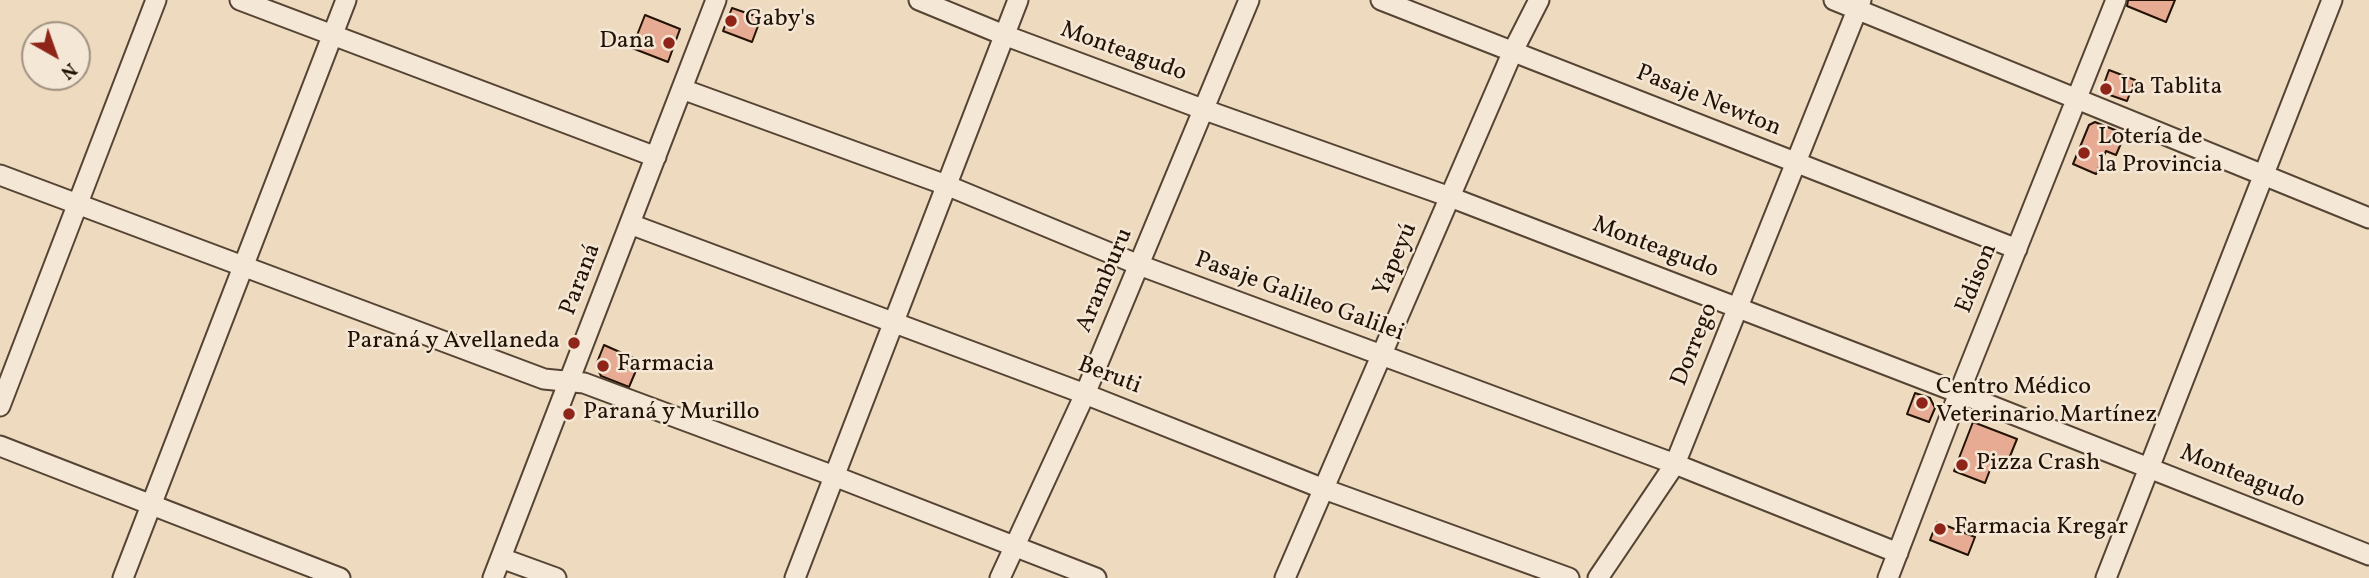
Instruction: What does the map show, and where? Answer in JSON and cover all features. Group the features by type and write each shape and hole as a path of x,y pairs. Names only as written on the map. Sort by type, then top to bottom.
{"street":[{"path":"0,406 156,0"},
{"path":"240,0 656,158"},
{"path":"123,578 346,0"},
{"name":"Paraná","path":"493,578 716,0"},
{"name":"Monteagudo","path":"919,0 1004,35 1205,110 1450,197 1959,393 2369,555"},
{"path":"795,578 1018,0"},
{"name":"Aramburu","path":"1000,578 1085,394 1249,0"},
{"name":"Pasaje Newton","path":"1381,0 2017,249"},
{"name":"Yapeyú","path":"1285,578 1513,51 1539,0"},
{"path":"1835,0 1859,4 2262,176 2369,218"},
{"name":"Edison","path":"1888,578 2116,0"},
{"path":"2106,578 2332,0"},
{"name":"Dorrego","path":"1598,578 1675,464 1859,4"},
{"name":"Pasaje Galileo Galilei","path":"682,89 946,185 1139,265 1675,464 1898,554"},
{"path":"0,176 544,379 584,383 1096,578"},
{"name":"Beruti","path":"630,224 1085,394 1324,489 1569,578"},
{"path":"0,446 340,578"},
{"path":"501,558 556,578"}],"building":[{"path":"2128,0 2175,0 2166,22 2127,6"},
{"path":"732,8 761,18 752,42 723,31"},
{"path":"645,15 680,29 668,62 632,48"},
{"path":"2109,70 2135,80 2127,101 2101,92"},
{"path":"2095,122 2125,134 2116,155 2106,151 2096,174 2073,164 2089,125"},
{"path":"604,345 640,361 629,387 601,376 596,365"},
{"name":"Centro Médico Veterinario Martínez","path":"1915,393 1930,398 1935,408 1929,422 1907,414"},
{"path":"1973,422 2017,439 2006,466 1993,462 1985,483 1954,471"},
{"path":"1937,522 1975,537 1968,555 1930,540"}],"place":[{"name":"Gaby's","path":"731,21"},
{"name":"Dana","path":"669,43"},
{"name":"La Tablita","path":"2106,89"},
{"name":"Lotería de la Provincia","path":"2084,153"},
{"name":"Paraná y Avellaneda","path":"574,343"},
{"name":"Farmacia","path":"603,366"},
{"name":"Centro Médico Veterinario Martínez","path":"1922,403"},
{"name":"Paraná y Murillo","path":"569,414"},
{"name":"Pizza Crash","path":"1962,465"},
{"name":"Farmacia Kregar","path":"1940,529"}]}
